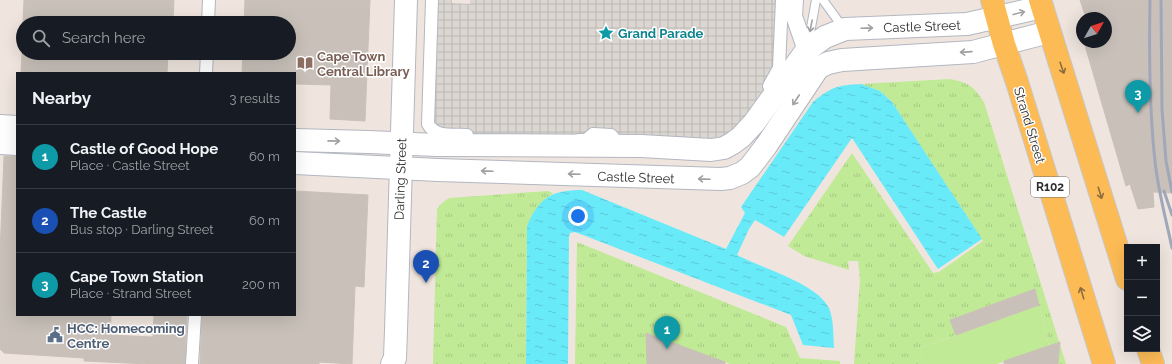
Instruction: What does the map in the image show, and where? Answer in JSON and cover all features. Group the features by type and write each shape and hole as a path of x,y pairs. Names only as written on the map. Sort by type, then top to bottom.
{"main road":[{"name":"Darling Street","path":"395,362 406,0"},
{"name":"Castle Street","path":"296,163 632,177 730,178 746,170 758,157 825,37 845,29 967,24 995,9 1041,4"},
{"path":"1041,4 1072,98 1124,269"},
{"name":"Strand Street","path":"995,9 1004,44 1104,364"},
{"path":"812,60 828,63 842,60 973,52 1049,32"},
{"name":"Castle Street","path":"296,140 444,145 641,146 712,150 724,148 741,137 812,60"},
{"path":"0,126 16,127"},
{"path":"0,143 16,144"},
{"path":"1149,352 1153,364"}],"street":[{"path":"208,16 209,0"},
{"path":"432,0 428,124 436,132 586,140 593,134 611,135 617,142 653,143 660,136 679,138 684,144 716,145 728,142 734,138 779,68 782,0"},
{"path":"795,0 794,16 812,60"},
{"path":"206,72 207,60"},
{"path":"192,364 195,316"}],"lane":[{"path":"812,60 816,0"},
{"path":"823,0 845,29"}],"green space":[{"path":"950,79 970,86 977,92 984,102 1059,343 1049,346 1035,289 950,320 956,335 921,348 923,364 854,364 860,279 858,261 848,261 849,270 804,256 788,246 852,153 933,273 939,272 983,241 892,102 880,91 861,84"},
{"path":"548,191 553,193 538,208 527,226 526,364 433,364 437,209 449,198"},
{"path":"577,242 786,327 800,358 840,361 840,364 730,364 646,333 647,364 575,364"},
{"path":"1039,305 1049,346 997,364 923,364 921,348"},
{"path":"1060,344 1066,364 1058,364"}],"shaded area":[{"path":"432,0 452,0 452,3 470,4 470,0 782,0 775,76 728,142 660,136 653,143 440,134 431,129"}],"water":[{"path":"861,84 880,91 892,102 982,239 938,269 852,138 784,237 755,220 749,229 737,255 788,277 813,291 823,299 829,308 832,317 834,348 803,345 791,315 575,232 570,233 569,237 568,364 526,364 527,226 536,209 542,202 554,194 571,190 582,190 726,249 745,213 741,207 813,102 830,90 840,86"}],"building":[{"path":"24,0 174,0 173,16 23,16"},
{"name":"Cape Town Central Library","path":"245,0 370,0 365,121 330,119 331,85 296,84 296,72 242,72 243,60 296,60 296,16 244,16"},
{"path":"1080,0 1172,0 1172,193 1153,192 1154,207 1138,209 1130,184 1126,186 1086,48 1112,48 1112,12 1084,12"},
{"path":"22,60 168,60 167,72 21,72"},
{"path":"4,156 16,156 16,316 111,316 110,335 153,337 154,316 187,316 185,364 84,361 84,358 4,353 0,349 0,252"},
{"path":"296,191 368,195 364,287 355,286 352,364 319,362 319,364 200,364 202,316 296,316"},
{"path":"1035,289 1039,305 956,335 950,320"},
{"path":"646,333 725,362 725,364 647,364"},
{"path":"1060,342 1058,364 1004,364 1004,361"}],"railway":[{"path":"1150,0 1150,81 1153,141 1158,183 1172,248"},
{"path":"1161,0 1162,109 1166,161 1172,192"},
{"path":"1164,191 1172,215"}],"place":[{"name":"Grand Parade","path":"606,33"},
{"name":"Cape Town Central Library","path":"305,63"},
{"name":"Cape Town Station","path":"1138,113"},
{"name":"The Castle","path":"426,283"},
{"name":"HCC: Homecoming Centre","path":"55,335"},
{"name":"Castle of Good Hope","path":"667,349"}]}
